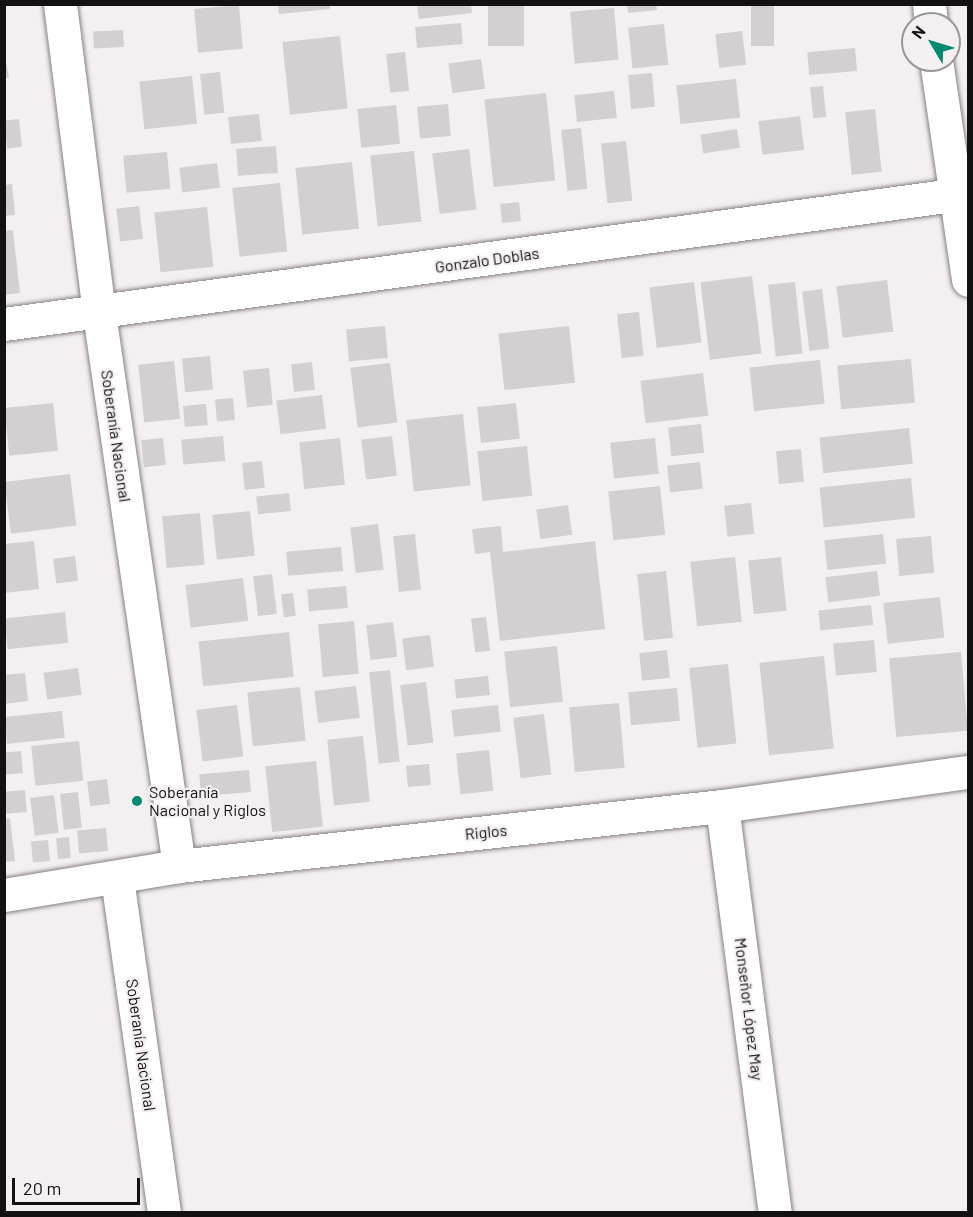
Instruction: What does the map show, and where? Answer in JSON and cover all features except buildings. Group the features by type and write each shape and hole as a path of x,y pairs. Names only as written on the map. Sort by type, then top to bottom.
{"street":[{"name":"Soberanía Nacional","path":"60,4 99,313 179,866"},
{"path":"938,72 962,194 969,280"},
{"name":"Gonzalo Doblas","path":"4,324 99,313 962,194"},
{"name":"Riglos","path":"4,895 179,866 722,806 969,772"},
{"name":"Monseñor López May","path":"722,806 775,1212"},
{"name":"Soberanía Nacional","path":"117,878 164,1212"}],"place":[{"name":"Soberanía Nacional y Riglos","path":"137,801"}]}
